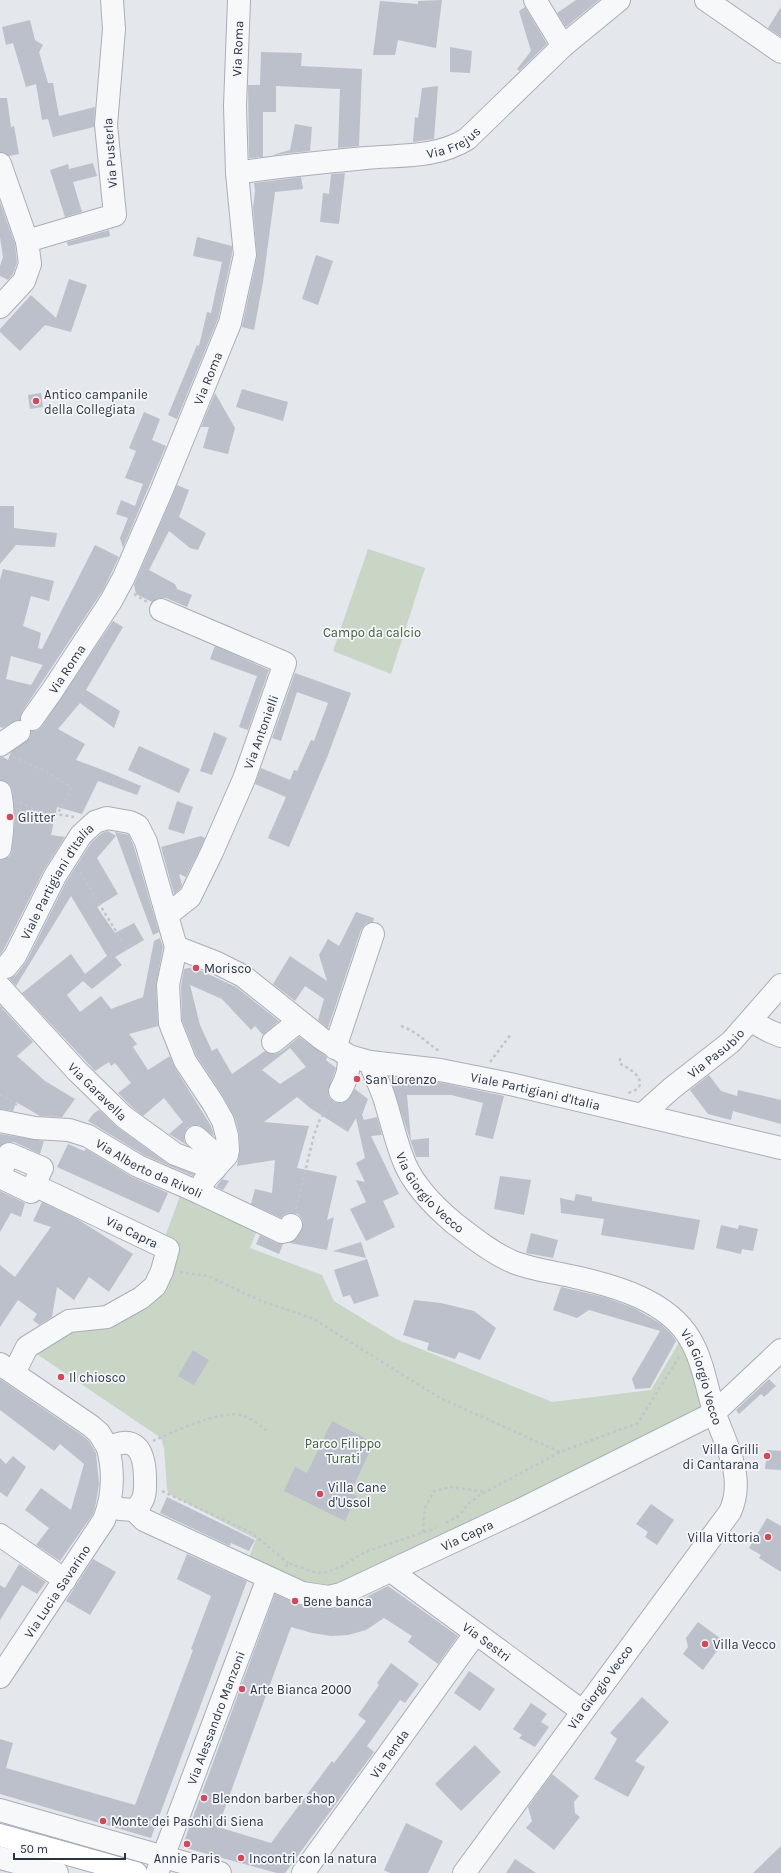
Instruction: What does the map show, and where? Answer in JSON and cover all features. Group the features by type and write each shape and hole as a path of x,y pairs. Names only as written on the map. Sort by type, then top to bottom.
{"main road":[{"path":"0,1835 136,1873"}],"street":[{"name":"Via Pusterla","path":"27,241 115,215 106,125 114,29 112,0"},
{"name":"Via Roma","path":"5,750 52,691 112,601 158,499 230,323 245,255 237,173 235,106 239,0"},
{"path":"535,0 563,46"},
{"name":"Via Frejus","path":"237,173 327,162 427,153 456,146 467,139 563,46 619,0"},
{"path":"706,0 781,52"},
{"path":"0,164 11,200 27,241 30,264 28,274 24,281 0,307"},
{"name":"Via Antonielli","path":"161,610 285,663 244,779 212,852 190,897 167,915"},
{"path":"0,792 3,830 0,848"},
{"name":"Viale Partigiani d'Italia","path":"3,977 55,876 81,835 95,822 106,818 125,821 138,826 146,842 176,947 217,963 243,976 299,1021 342,1052 370,1062 463,1074 643,1114 781,1148"},
{"path":"340,1091 346,1080 349,1067 342,1052 373,934"},
{"path":"176,947 168,985 170,1023 185,1060 214,1102 223,1121 227,1136 227,1155 206,1178 198,1192"},
{"name":"Via Garavella","path":"3,977 77,1071 124,1116 175,1154 219,1164"},
{"name":"Via Pasubio","path":"643,1114 672,1088 731,1042 781,985"},
{"path":"274,1042 299,1021"},
{"path":"751,1021 781,1036"},
{"name":"Via Giorgio Vecco","path":"370,1062 373,1073 382,1090 406,1165 416,1182 433,1204 454,1222 499,1254 512,1261 546,1272 575,1276 639,1297 660,1308 683,1328 691,1339 699,1356 714,1413 736,1476 734,1503 730,1512 464,1873"},
{"name":"Via Alberto da Rivoli","path":"0,1121 35,1128 69,1130 88,1136 138,1166 198,1192 282,1232 287,1231 291,1225"},
{"path":"196,1137 219,1164"},
{"path":"0,1173 9,1154 42,1168 31,1192 4,1186"},
{"name":"Via Capra","path":"34,1185 168,1249 162,1271 155,1286 141,1298 107,1317 69,1321 27,1347 7,1369 91,1426 99,1433 108,1448"},
{"name":"Via Capra","path":"134,1510 144,1520 302,1593 328,1596 354,1590 518,1511 714,1413 778,1357"},
{"path":"108,1448 124,1442 138,1447 144,1460 145,1484 142,1502 134,1510 120,1509 108,1504"},
{"name":"Via Lucia Savarino","path":"0,1676 104,1520 112,1474 108,1448"},
{"path":"0,1535 65,1580"},
{"name":"Via Sestri","path":"391,1571 582,1711"},
{"name":"Via Alessandro Manzoni","path":"160,1865 276,1582"},
{"name":"Via Tenda","path":"302,1873 475,1634"},
{"path":"0,1810 160,1865 220,1873"},
{"path":"0,1858 56,1873"}],"path":[{"path":"124,577 133,593 161,610"},
{"path":"5,750 32,767 43,770 71,787 57,815"},
{"path":"27,807 57,815 63,815"},
{"path":"69,854 124,943"},
{"path":"487,1065 511,1034"},
{"path":"620,1058 620,1064 637,1074 640,1081 639,1087 634,1091 627,1093"},
{"path":"291,1225 300,1200 314,1135 320,1119 340,1091"},
{"path":"162,1271 170,1270 208,1276 259,1300 312,1318 440,1398 560,1452"},
{"path":"145,1484 252,1533 288,1563 317,1573 327,1572 342,1566 365,1552 441,1526 460,1515 469,1503 486,1492 560,1452 638,1423 691,1339"},
{"path":"138,1447 222,1415 240,1415 256,1421 267,1431"},
{"path":"422,1532 425,1508 434,1491 451,1487 486,1492"},
{"path":"276,1582 289,1577 283,1574 288,1563"}],"green space":[{"name":"Campo da calcio","path":"368,549 425,568 391,674 333,651"},
{"name":"Parco Filippo Turati","path":"183,1188 259,1225 250,1248 322,1275 334,1301 396,1339 552,1402 651,1390 688,1327 714,1411 320,1593 247,1563 256,1539 169,1494 167,1489 164,1448 161,1438 28,1348 142,1299"}],"building":[{"path":"442,0 436,48 398,40 395,55 373,55 380,1 418,4 418,1"},
{"path":"576,0 599,0 566,27 557,13"},
{"path":"525,7 547,44 519,71 517,69 531,51 519,11"},
{"path":"781,7 781,37 768,28"},
{"path":"30,20 35,40 43,45 39,52 48,83 53,83 59,116 95,107 94,127 53,137 48,119 42,120 36,84 26,87 13,43 6,45 2,27"},
{"path":"450,47 472,51 470,73 450,72"},
{"path":"261,52 302,53 301,66 362,69 359,146 338,148 340,89 276,86 276,112 263,112 263,157 249,158 248,85 260,85"},
{"path":"438,86 434,139 413,142 415,117 418,118 422,88"},
{"path":"0,98 7,98 11,127 14,126 19,154 9,156 0,152"},
{"path":"295,124 312,127 310,151 272,155 290,150"},
{"path":"93,163 97,176 73,182 82,212 65,217 50,170 68,164 69,169"},
{"path":"345,173 339,224 320,222 323,193 329,194 331,174"},
{"path":"301,177 303,189 275,192 263,282 254,330 242,327 257,257 253,208 255,191 254,183"},
{"path":"0,202 15,244 17,263 13,274 8,280 0,276 0,266 3,257 0,237"},
{"path":"109,230 110,236 68,246 67,242"},
{"path":"197,237 232,246 232,254 218,319 177,419 168,415 197,345 199,346 207,312 211,313 222,262 193,256"},
{"path":"316,255 333,261 318,305 302,299"},
{"path":"69,279 87,285 71,332 45,325 20,351 0,332 0,329 31,295 56,318"},
{"path":"242,389 288,402 283,421 236,407"},
{"name":"Antico campanile della Collegiata","path":"41,393 43,407 30,409 28,395"},
{"path":"215,393 235,428 228,454 203,448 209,427 201,427"},
{"path":"144,412 160,419 152,440 166,446 123,548 120,538 128,518 116,514 121,500 135,506 143,484 125,478 136,451 129,448"},
{"path":"177,485 189,490 179,517 206,533 198,550 190,548 169,531 149,570 175,584 177,589 192,595 187,607 166,598 159,598 152,602 136,594 134,585"},
{"path":"0,506 14,506 14,528 57,533 55,547 16,545 0,564"},
{"path":"95,545 119,557 103,590 22,712 20,720 12,722 3,728 0,727 0,580 3,569 54,581 49,601 31,596 23,626 41,633 38,648 42,649","holes":["11,656 43,665 31,685 6,679"]},
{"path":"113,621 123,627 86,690 120,711 114,728 80,703 58,729 85,744 76,760 141,786 137,795 98,781 82,814 57,807 51,835 65,837 44,870 0,955 0,860 10,856 15,820 12,789 9,784 0,780 0,757 8,760 11,752 30,738 31,731 38,730 42,726"},
{"path":"215,646 269,670 248,730 239,727 257,676 210,659"},
{"path":"295,673 351,693 328,755 289,847 268,838 286,797 255,784 261,768 290,780 294,770 297,771 311,740 314,741 328,703 297,692 281,741 272,738"},
{"path":"214,732 227,738 212,775 200,771"},
{"path":"139,746 190,769 179,793 128,770"},
{"path":"177,801 193,807 184,834 168,829"},
{"path":"108,831 116,836 97,858 118,894 97,907 115,933 134,923 144,940 115,957 122,965 92,989 83,981 67,995 80,1012 101,996 111,1009 143,997 154,941 160,938 163,947 156,985 158,1026 129,1034 137,1044 133,1047 148,1070 170,1056 175,1068 211,1126 214,1136 199,1125 192,1125 187,1128 184,1135 184,1141 187,1145 169,1134 183,1122 164,1098 143,1116 118,1093 131,1083 115,1063 111,1066 109,1062 95,1071 22,993 71,954 85,974 107,956 71,896 16,986 9,979 16,975 26,962 66,882 91,843 102,833"},
{"path":"115,832 129,835 134,847 159,932 153,935"},
{"path":"201,836 205,838 201,847 186,877 179,874 182,885 174,894 161,847"},
{"path":"356,912 374,918 373,922 365,924 361,930 328,1028 318,1020 324,999 305,986 295,1001 273,984 290,956 327,981 319,955 328,939 339,946"},
{"path":"193,967 236,987 279,1021 263,1035 255,1026 251,1030 222,999 190,985 200,1025 212,1051 217,1048 232,1074 265,1051 275,1054 281,1052 299,1037 327,1057 326,1060 336,1068 328,1091 329,1097 334,1102 341,1103 347,1101 355,1089 368,1099 362,1115 364,1120 377,1117 382,1135 371,1136 399,1194 383,1201 395,1227 366,1241 350,1209 366,1202 356,1180 365,1182 356,1163 365,1158 356,1118 348,1132 310,1108 297,1097 264,1122 309,1126 297,1168 337,1176 327,1220 334,1217 327,1250 290,1243 297,1238 303,1226 302,1219 298,1214 285,1214 281,1218 251,1204 255,1189 272,1193 275,1160 237,1166 240,1149 239,1133 235,1118 223,1096 196,1055 182,1020 181,986 184,969","holes":["290,1048 306,1067 280,1084 262,1070"]},
{"path":"0,1006 3,1008 1,1011 3,1009 33,1042 17,1056 45,1081 75,1099 62,1117 40,1116 16,1102 13,1111 0,1109"},
{"path":"709,1075 721,1091 737,1096 738,1090 781,1100 781,1124 733,1111 731,1120 708,1114 690,1090"},
{"path":"398,1078 438,1082 504,1096 493,1139 475,1135 483,1103 451,1095 407,1095 411,1140 429,1138 429,1157 416,1157 390,1079"},
{"path":"99,1110 117,1127 168,1164 194,1174 193,1176 144,1155 88,1121 94,1113"},
{"path":"0,1134 44,1141 40,1154 14,1142 7,1142 0,1146"},
{"path":"68,1144 84,1151 86,1149 132,1177 168,1193 159,1213 57,1167"},
{"path":"500,1176 531,1180 524,1215 494,1209"},
{"path":"222,1179 229,1181 223,1190 216,1187"},
{"path":"0,1191 25,1203 21,1217 11,1213 0,1232"},
{"path":"576,1194 592,1197 592,1201 700,1220 694,1250 601,1235 604,1219 561,1213 560,1198 574,1201"},
{"path":"42,1202 77,1219 133,1254 109,1292 89,1277 74,1300 57,1287 52,1317 39,1325 33,1320 37,1314 18,1300 0,1327 0,1265 15,1277 51,1227 33,1221"},
{"path":"721,1225 738,1229 739,1225 758,1229 753,1251 742,1249 741,1254 716,1248"},
{"path":"531,1233 558,1240 553,1258 526,1253"},
{"path":"260,1235 277,1243 283,1244 279,1254 256,1244"},
{"path":"361,1242 366,1258 333,1251"},
{"path":"367,1259 379,1296 354,1304 350,1295 343,1297 334,1270"},
{"path":"561,1287 604,1297 634,1308 661,1324 671,1334 676,1341 650,1388 635,1389 632,1379 660,1331 589,1310 577,1318 553,1310"},
{"path":"414,1300 441,1303 474,1311 496,1328 480,1360 459,1352 455,1359 427,1350 429,1343 403,1335"},
{"path":"193,1350 209,1360 194,1385 178,1376"},
{"path":"0,1379 83,1436 89,1441 96,1453 99,1484 93,1514 60,1561 36,1545 49,1528 25,1510 41,1488 71,1510 84,1464 60,1444 54,1451 0,1410"},
{"path":"769,1379 776,1386 764,1397 761,1394 739,1414 736,1410"},
{"path":"332,1421 374,1443 350,1493 357,1496 345,1521 284,1491 295,1467 307,1473"},
{"path":"767,1450 781,1451 781,1470 765,1469"},
{"path":"13,1456 26,1467 7,1497 0,1492 0,1458 6,1464"},
{"path":"167,1497 255,1540 249,1551 231,1543 230,1546 160,1513"},
{"path":"651,1504 674,1520 657,1545 645,1537 648,1532 636,1524"},
{"name":"Villa Vittoria","path":"767,1518 781,1526 781,1572 759,1558 761,1555 749,1548"},
{"path":"187,1554 247,1581 151,1838 0,1794 0,1739 13,1743 6,1768 135,1805 193,1650 191,1649 211,1596 177,1579"},
{"path":"93,1559 116,1572 90,1615 66,1601"},
{"path":"19,1564 46,1582 37,1594 22,1585 0,1620 0,1585 5,1588"},
{"path":"388,1586 458,1636 438,1664 408,1642 412,1636 384,1618 366,1630 348,1635 331,1636 312,1633 291,1627 218,1827 271,1843 332,1761 334,1763 366,1721 358,1715 379,1685 377,1683 391,1663 419,1684 405,1703 400,1700 367,1746 374,1752 285,1873 277,1873 182,1847 275,1594 300,1605 332,1609 350,1605"},
{"name":"Villa Vecco","path":"698,1622 724,1641 703,1670 683,1654 688,1647 686,1638"},
{"path":"469,1671 495,1689 480,1711 454,1693"},
{"path":"642,1697 669,1722 635,1761 645,1767 628,1797 594,1779 617,1739 610,1733"},
{"path":"531,1703 547,1714 541,1722 549,1727 535,1747 519,1738 522,1735 513,1729"},
{"path":"475,1745 501,1772 461,1811 435,1784"},
{"path":"552,1774 579,1796 574,1802 575,1813 580,1817 554,1850 526,1828 532,1821 528,1807"},
{"path":"406,1823 443,1841 428,1873 390,1873 384,1870"},
{"path":"781,1846 781,1873 753,1873"},
{"path":"515,1859 536,1873 506,1873"}],"place":[{"name":"Antico campanile della Collegiata","path":"36,401"},
{"name":"Glitter","path":"10,817"},
{"name":"Morisco","path":"196,968"},
{"name":"San Lorenzo","path":"357,1079"},
{"name":"Il chiosco","path":"61,1377"},
{"name":"Villa Grilli di Cantarana","path":"767,1456"},
{"name":"Villa Cane d'Ussol","path":"320,1494"},
{"name":"Villa Vittoria","path":"768,1537"},
{"name":"Bene banca","path":"295,1601"},
{"name":"Villa Vecco","path":"705,1644"},
{"name":"Arte Bianca 2000","path":"242,1689"},
{"name":"Blendon barber shop","path":"204,1798"},
{"name":"Monte dei Paschi di Siena","path":"103,1821"},
{"name":"Annie Paris","path":"187,1844"},
{"name":"Incontri con la natura","path":"241,1858"}]}
